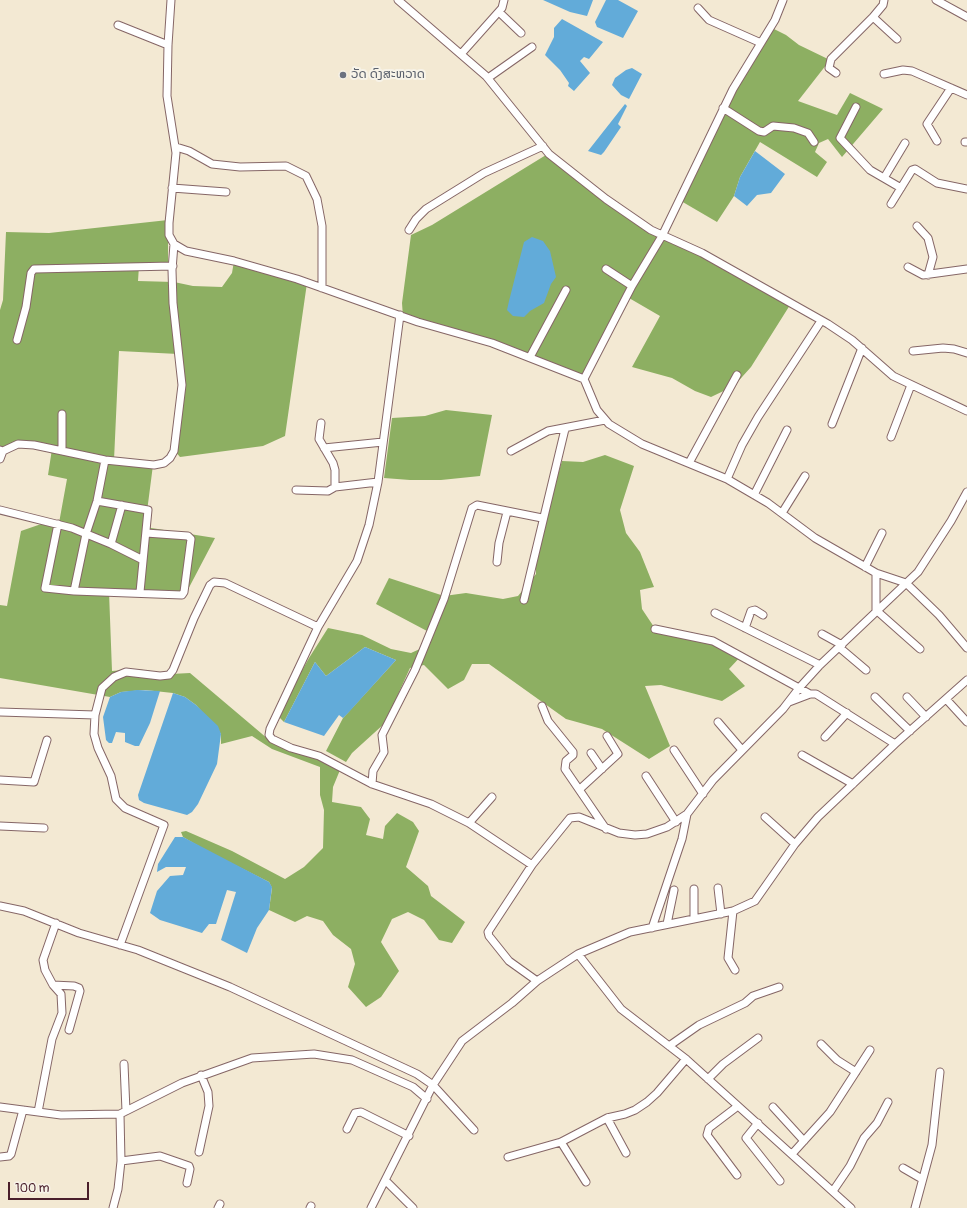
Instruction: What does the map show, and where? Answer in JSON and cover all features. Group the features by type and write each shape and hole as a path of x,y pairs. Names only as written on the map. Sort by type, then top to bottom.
{"street":[{"path":"172,0 168,44 167,96 176,147 169,236 174,244 186,251 234,261 322,288 400,316 492,343 530,356 584,380 597,410 605,420 642,444 727,479 782,513 815,538 876,573 906,583 939,615 967,648"},
{"path":"398,0 488,78 549,154 606,199 662,236 702,253 821,321 862,348 893,376 967,411"},
{"path":"461,54 499,12 504,0"},
{"path":"584,380 632,286 662,236 733,89 775,20 783,0"},
{"path":"836,74 829,68 831,58 873,18 883,4 884,0"},
{"path":"936,0 967,17"},
{"path":"698,8 709,20 761,43"},
{"path":"499,12 521,34"},
{"path":"873,18 897,39"},
{"path":"118,25 168,44"},
{"path":"488,78 532,48"},
{"path":"884,74 903,70 912,71 967,95"},
{"path":"937,141 927,124 951,88"},
{"path":"856,107 840,138 870,170 901,188"},
{"path":"724,108 758,131 764,132 773,126 800,129 808,133 814,142"},
{"path":"884,178 905,143"},
{"path":"409,230 416,219 426,209 484,173 543,146"},
{"path":"176,147 189,151 212,164 240,167 286,166 306,176 317,199 322,226 322,288"},
{"path":"891,204 912,170 915,169 937,183 967,189"},
{"path":"172,188 226,192"},
{"path":"917,226 928,238 933,257 928,275"},
{"path":"0,459 1,450 18,444 34,445 105,460 154,465 164,463 174,451 182,385 173,303 174,244"},
{"path":"17,340 26,307 32,272 34,269 173,266"},
{"path":"908,267 920,275 967,269"},
{"path":"606,269 632,286"},
{"path":"530,356 566,290"},
{"path":"400,316 378,482 369,525 357,561 318,627 270,729 269,736 291,748 319,756 372,784 431,804 469,823 532,865"},
{"path":"727,479 742,445 758,417 821,321"},
{"path":"832,424 862,348"},
{"path":"913,351 943,348 954,349 967,354"},
{"path":"688,462 737,375"},
{"path":"891,437 911,385"},
{"path":"62,414 62,451"},
{"path":"511,451 548,431 565,429 605,420"},
{"path":"321,422 319,439 335,470 335,487"},
{"path":"524,600 542,518 565,429"},
{"path":"754,495 787,430"},
{"path":"324,448 383,442"},
{"path":"74,591 86,534 98,501 105,460"},
{"path":"782,513 805,476"},
{"path":"296,490 317,492 328,491 335,487 378,482"},
{"path":"537,981 509,961 488,934 532,865 570,818 579,817 619,834 635,835 647,834 676,822 688,814 703,794 742,750 789,702 800,687 820,665 876,610 918,572 951,521 967,492"},
{"path":"98,501 148,510 140,592"},
{"path":"112,544 122,505"},
{"path":"372,784 373,771 384,752 382,735 416,670 444,599 472,508 477,506 542,518"},
{"path":"0,510 58,524 112,544 143,560"},
{"path":"497,562 499,543 507,512"},
{"path":"58,524 45,588 74,591 182,594 184,592 192,542 188,536 146,533"},
{"path":"865,567 882,533"},
{"path":"876,573 876,610 920,649"},
{"path":"120,945 164,826 125,808 118,802 113,790 111,776 98,748 94,734 95,715 102,688 114,677 131,672 164,677 173,670 194,618 210,585 214,582 225,583 318,627"},
{"path":"745,628 751,611 755,610 763,615"},
{"path":"715,613 820,665"},
{"path":"655,628 713,641 800,687 810,694"},
{"path":"822,634 841,646 866,670"},
{"path":"371,1208 409,1136 433,1085 462,1041 512,1003 537,981 578,954 630,932 721,914 755,902 760,897 795,844 818,817 895,744 967,680"},
{"path":"789,702 810,694 816,694 895,744"},
{"path":"875,697 910,731"},
{"path":"907,697 926,717"},
{"path":"946,699 967,722"},
{"path":"542,706 548,721 573,752 573,755 565,765 606,829"},
{"path":"0,712 95,715"},
{"path":"825,737 847,713"},
{"path":"718,722 742,750"},
{"path":"580,789 618,754 607,736"},
{"path":"0,780 34,782 47,740"},
{"path":"674,750 703,794"},
{"path":"591,753 602,769"},
{"path":"802,755 853,784"},
{"path":"646,776 676,822"},
{"path":"469,823 492,797"},
{"path":"652,928 682,839 688,814"},
{"path":"765,817 795,844"},
{"path":"0,826 44,828"},
{"path":"718,888 721,914"},
{"path":"694,889 694,919"},
{"path":"667,924 674,890"},
{"path":"0,906 24,910 56,922 79,933 120,945 230,987 416,1074 433,1085 474,1130"},
{"path":"733,911 728,958 735,970"},
{"path":"38,1112 52,1039 62,1013 61,994 45,970 43,960 56,922"},
{"path":"578,954 621,1009 686,1059 851,1208"},
{"path":"53,984 74,986 79,988 80,991 70,1030"},
{"path":"668,1046 699,1025 745,1003 753,996 780,987"},
{"path":"708,1079 723,1064 758,1038"},
{"path":"821,1044 837,1060 856,1072"},
{"path":"792,1154 830,1112 870,1050"},
{"path":"0,1107 61,1115 123,1113 201,1075 252,1058 314,1054 352,1060 413,1087 427,1099"},
{"path":"508,1158 561,1142 607,1118 625,1114 647,1102 686,1059"},
{"path":"113,1208 118,1189 121,1160 124,1064"},
{"path":"915,1208 932,1145 940,1072"},
{"path":"199,1152 209,1106 208,1092 201,1075"},
{"path":"833,1191 850,1166 864,1138 877,1123 888,1102"},
{"path":"737,1175 707,1135 710,1128 738,1106"},
{"path":"773,1107 804,1141"},
{"path":"0,1157 11,1154 23,1110"},
{"path":"347,1129 355,1112 361,1112 409,1136"},
{"path":"607,1118 626,1153"},
{"path":"758,1123 746,1138 780,1181"},
{"path":"561,1142 586,1182"},
{"path":"121,1160 160,1156 188,1166 190,1169 187,1183"},
{"path":"903,1168 922,1179"},
{"path":"386,1181 414,1208"}],"green space":[{"path":"770,27 786,35 799,45 830,60 798,101 837,115 850,93 883,109 842,157 828,139 819,143 815,152 827,162 817,177 760,142 740,177 734,196 717,222 681,201 715,129"},
{"path":"546,155 605,200 790,305 751,367 734,386 711,397 695,391 672,378 632,367 660,316 629,298 583,381 490,343 403,317 402,303 411,235 432,225"},
{"path":"168,220 168,263 139,266 138,281 174,282 193,286 222,287 232,273 234,261 307,283 285,436 263,446 180,457 174,450 182,385 178,354 119,351 114,460 153,465 145,527 215,538 183,599 109,592 112,671 137,669 171,674 190,673 268,739 323,760 340,770 333,787 332,802 361,807 370,819 366,835 383,839 385,826 397,813 413,822 419,831 406,867 428,886 431,896 465,922 452,943 439,940 424,920 408,912 392,919 381,942 399,971 381,997 366,1007 348,987 355,964 351,949 333,935 323,921 307,916 295,922 269,910 272,888 269,882 209,852 183,837 181,832 186,831 232,851 285,879 304,867 323,848 324,810 320,795 320,767 272,749 252,736 221,744 221,734 196,705 185,697 173,693 145,690 121,692 110,697 0,678 0,605 7,606 21,531 47,522 59,523 67,479 48,475 52,449 34,445 0,449 0,310 3,300 6,232 49,233"},
{"path":"446,410 492,415 480,476 441,480 384,478 392,418 425,416"},
{"path":"605,455 634,466 620,510 626,533 640,552 654,587 640,590 642,609 654,627 706,639 742,655 729,669 745,686 722,701 661,685 645,686 670,746 649,759 602,729 566,719 489,664 472,664 464,680 448,689 424,665 410,668 385,723 352,753 346,762 326,751 343,718 396,660 365,647 326,676 315,662 284,722 277,715 309,658 328,628 362,635 391,649 411,653 422,648 427,631 376,604 389,578 444,596 466,593 503,599 518,596 536,574 536,563 546,515 562,461 583,462"}],"water":[{"path":"543,0 593,0 587,16 570,12"},
{"path":"606,0 618,0 638,11 623,38 597,27 595,22"},
{"path":"562,19 603,42 589,59 584,57 580,61 590,73 574,91 568,86 569,83 560,70 545,55 554,37 554,28"},
{"path":"632,68 642,74 629,99 621,95 612,85 615,78 626,70"},
{"path":"625,104 627,106 618,124 621,127 604,152 601,155 588,151"},
{"path":"755,151 785,174 771,193 757,195 747,206 734,196 740,177"},
{"path":"532,237 543,241 550,251 556,277 551,284 544,303 530,311 524,317 513,316 507,310 509,301 524,242"},
{"path":"365,647 396,660 343,718 339,715 324,736 284,722 315,662 326,676"},
{"path":"137,690 160,691 150,723 139,746 125,742 125,733 116,732 112,743 109,743 106,740 103,717 110,697 121,692"},
{"path":"173,693 185,697 196,705 218,726 221,734 217,764 198,804 192,812 187,815 144,803 139,800 138,795"},
{"path":"175,837 183,837 269,882 272,887 269,910 257,928 247,953 221,940 236,892 227,890 216,924 209,924 202,933 160,920 150,913 157,891 170,876 183,875 186,867 166,867 157,872 158,864"}],"place":[{"name":"ວັດ ດົງສະຫວາດ","path":"343,75"}]}
